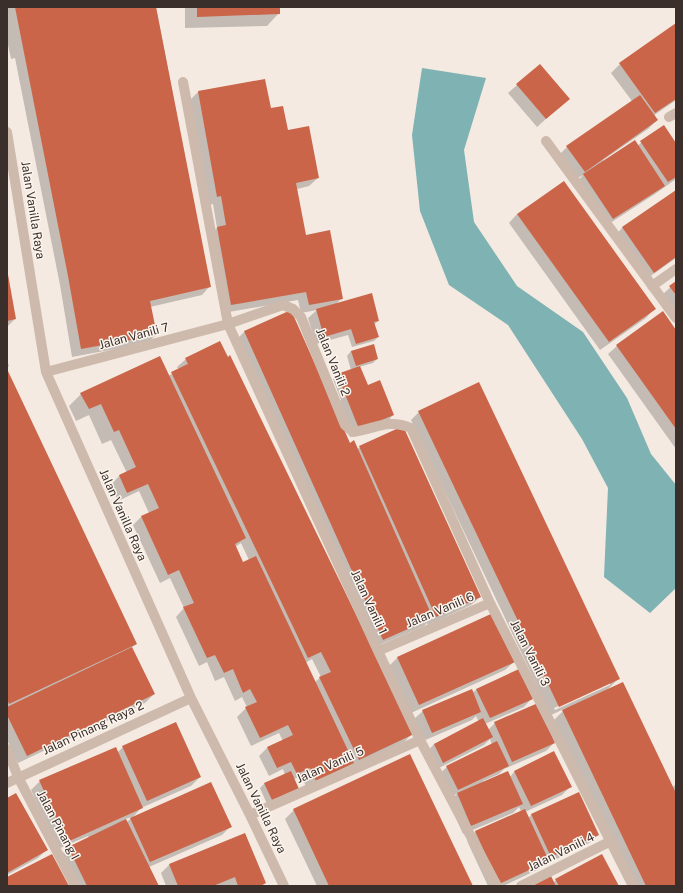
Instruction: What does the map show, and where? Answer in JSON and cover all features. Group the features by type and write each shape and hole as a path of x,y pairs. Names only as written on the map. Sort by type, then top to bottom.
{"street":[{"name":"Jalan Vanili 1","path":"183,82 228,324 420,740 497,886"},
{"name":"Jalan Vanilla Raya","path":"7,132 46,372 190,698 250,815 284,886"},
{"path":"546,141 676,318"},
{"path":"652,286 676,269"},
{"name":"Jalan Vanili 2","path":"228,324 282,306 293,308 301,317 345,425 353,432 365,431 383,424 401,424 411,428"},
{"name":"Jalan Vanili 7","path":"46,372 228,324"},
{"name":"Jalan Vanili 3","path":"411,428 490,603 633,886"},
{"name":"Jalan Vanili 6","path":"378,651 490,603"},
{"name":"Jalan Pinang Raya 2","path":"7,783 190,698"},
{"name":"Jalan Vanili 5","path":"250,815 420,740"},
{"name":"Jalan Pinang I","path":"7,749 18,777 75,886"},
{"name":"Jalan Vanili 4","path":"522,886 611,841"}],"water":[{"path":"422,68 486,78 464,150 474,222 517,286 583,332 627,398 651,454 676,485 676,588 650,613 604,577 608,488 582,439 508,325 449,285 420,211 412,135"}],"building":[{"path":"15,7 156,7 211,287 150,301 157,335 81,349"},
{"path":"197,7 280,7 280,14 197,17"},
{"path":"676,23 676,99 655,113 619,63"},
{"path":"540,64 570,99 546,119 516,84"},
{"path":"265,79 271,108 283,106 288,130 309,126 319,178 296,183 306,235 330,230 343,299 309,305 306,292 231,305 217,227 226,225 221,196 217,197 198,91"},
{"path":"640,95 658,120 585,172 566,146"},
{"path":"664,125 676,143 676,177 668,182 640,141"},
{"path":"635,140 665,186 613,219 583,174"},
{"path":"564,181 656,309 609,342 517,214"},
{"path":"676,190 676,257 654,273 622,227"},
{"path":"7,269 16,319 7,321"},
{"path":"676,281 676,295 669,286"},
{"path":"372,293 379,321 374,322 379,337 356,344 351,329 324,337 316,309"},
{"path":"291,310 350,443 354,440 433,618 383,640 244,331"},
{"path":"663,311 676,330 676,429 616,345"},
{"path":"220,341 228,357 230,355 414,734 359,760 319,677 331,672 321,652 308,658 171,372 188,364 185,358"},
{"path":"374,344 378,359 356,366 351,351"},
{"path":"160,356 246,538 235,544 243,562 256,556 354,763 316,781 310,768 297,774 291,762 277,768 267,747 293,735 288,725 260,738 245,707 257,702 250,689 243,693 233,669 224,673 215,655 207,658 183,607 194,603 179,570 168,575 141,516 159,508 148,484 127,493 119,475 136,467 119,430 114,432 101,404 89,409 80,393"},
{"path":"360,366 368,385 380,380 394,415 359,429 337,374"},
{"path":"7,369 137,644 9,704 7,699"},
{"path":"479,382 620,679 559,707 418,411"},
{"path":"403,426 481,597 436,617 359,446"},
{"path":"493,613 515,662 419,705 397,657"},
{"path":"132,647 155,694 27,756 7,715 7,707"},
{"path":"519,669 533,699 490,718 476,689"},
{"path":"623,682 676,793 676,886 646,886 562,710"},
{"path":"472,689 481,712 432,733 422,710"},
{"path":"538,703 555,743 512,762 494,722"},
{"path":"483,718 493,737 443,763 434,744"},
{"path":"176,722 201,777 147,801 122,746"},
{"path":"497,741 509,766 458,790 446,766"},
{"path":"116,747 143,808 67,842 39,780"},
{"path":"554,751 572,787 531,806 514,771"},
{"path":"410,754 473,886 329,886 293,809"},
{"path":"291,771 299,789 272,800 264,783"},
{"path":"508,771 523,804 471,826 457,793"},
{"path":"211,782 232,827 150,862 130,818"},
{"path":"579,792 599,835 551,857 531,814"},
{"path":"16,793 48,850 7,873 7,798"},
{"path":"525,809 549,861 499,884 475,831"},
{"path":"126,819 159,886 87,886 68,847"},
{"path":"245,833 266,883 260,886 238,886 235,877 213,886 178,886 169,864"},
{"path":"52,854 69,886 7,886 7,877"},
{"path":"602,854 619,886 559,886 555,879"},
{"path":"551,876 556,886 532,886"}]}
